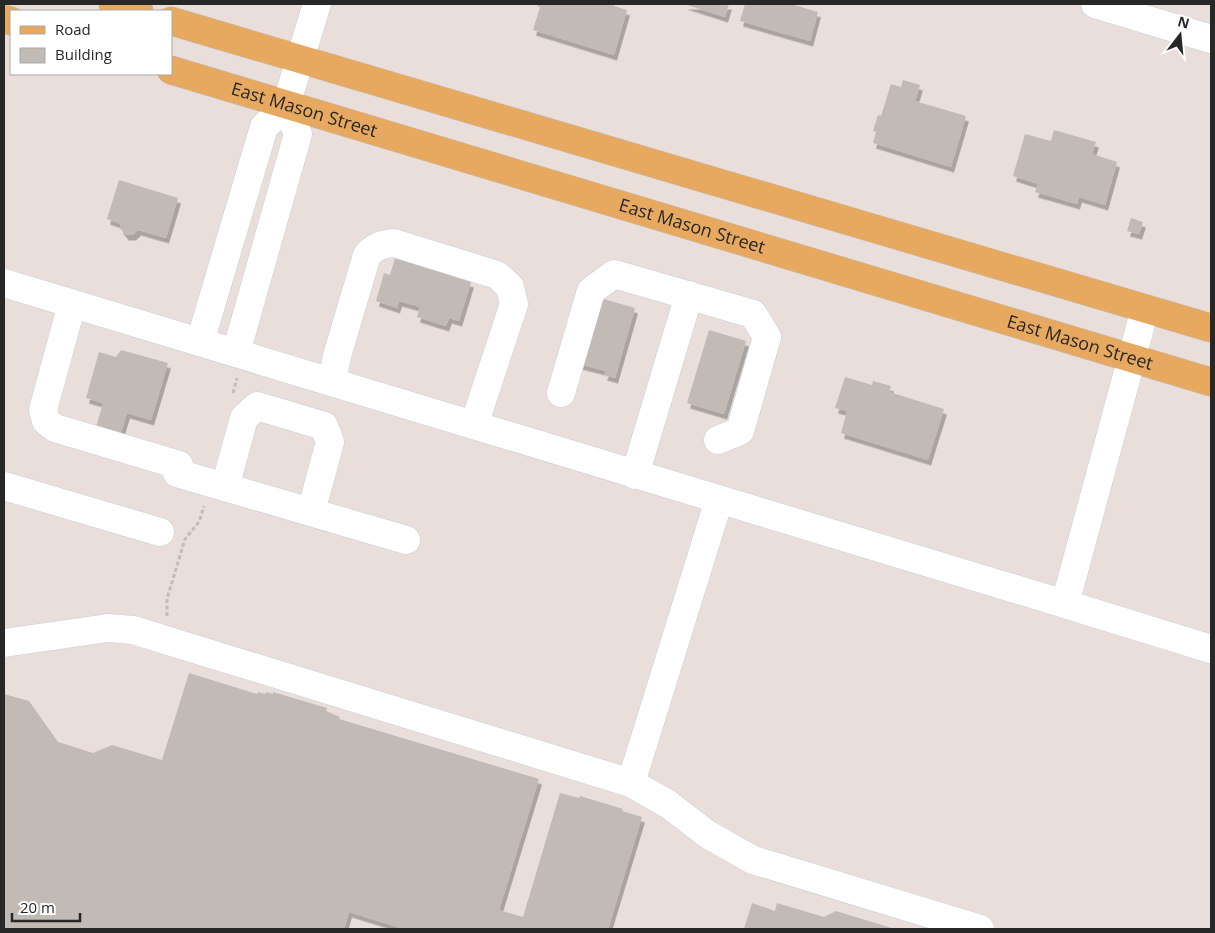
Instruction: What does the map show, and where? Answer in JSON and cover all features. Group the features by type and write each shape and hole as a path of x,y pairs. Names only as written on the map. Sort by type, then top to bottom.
{"main road":[{"path":"113,4 134,10"},
{"path":"172,21 1211,328"},
{"name":"East Mason Street","path":"172,70 1211,382"}],"street":[{"path":"200,342 264,127 286,105 318,4"},
{"path":"1095,4 1211,39"},
{"path":"236,353 298,134 286,105"},
{"path":"332,382 337,356 367,255 372,250 394,243 497,275 505,280 514,295 514,304 474,425"},
{"path":"560,393 591,291 614,274 753,314 767,337 740,431 718,440"},
{"path":"4,283 1211,649"},
{"path":"635,475 689,295"},
{"path":"72,304 43,410 46,421 55,428 226,487 406,540"},
{"path":"1065,604 1145,309"},
{"path":"226,487 244,418 257,406 324,426 330,442 311,512"},
{"path":"4,486 160,532"},
{"path":"631,783 719,500"},
{"path":"4,643 108,628 133,630 631,783 668,804 707,834 753,860 980,929"}],"building":[{"path":"538,4 615,4 614,6 627,10 614,55 533,30 540,7 537,7"},
{"path":"684,4 729,4 725,17"},
{"path":"745,4 791,4 818,12 810,41 740,21"},
{"path":"903,80 920,85 915,101 966,116 951,167 873,143 876,132 873,131 878,115 881,116 891,84 901,87"},
{"path":"1054,130 1096,142 1092,154 1117,162 1105,205 1079,197 1077,204 1035,192 1038,184 1013,176 1025,134 1051,141"},
{"path":"119,180 178,198 166,238 138,230 133,235 126,235 120,228 121,224 107,219"},
{"path":"1131,218 1143,222 1139,234 1127,231"},
{"path":"427,243 459,253 452,276 471,282 459,321 449,318 446,326 417,317 420,307 399,301 397,308 376,301 384,273 390,275 395,258 420,265"},
{"path":"600,298 635,308 615,378 604,375 606,371 579,364"},
{"path":"709,330 746,341 724,414 687,403"},
{"path":"121,350 168,363 151,420 127,413 117,445 93,438 103,403 86,398 99,352 116,357"},
{"path":"845,377 872,385 873,381 891,386 889,392 944,409 928,460 841,433 847,411 835,408"},
{"path":"189,673 257,694 258,692 266,694 266,692 273,694 273,692 327,708 326,711 340,717 339,719 539,779 499,910 523,917 560,793 579,798 580,796 642,817 608,929 404,929 349,912 344,929 4,929 4,694 29,701 58,742 93,753 112,745 162,760"},
{"path":"752,903 775,911 777,903 824,917 836,911 895,929 744,929"}]}
